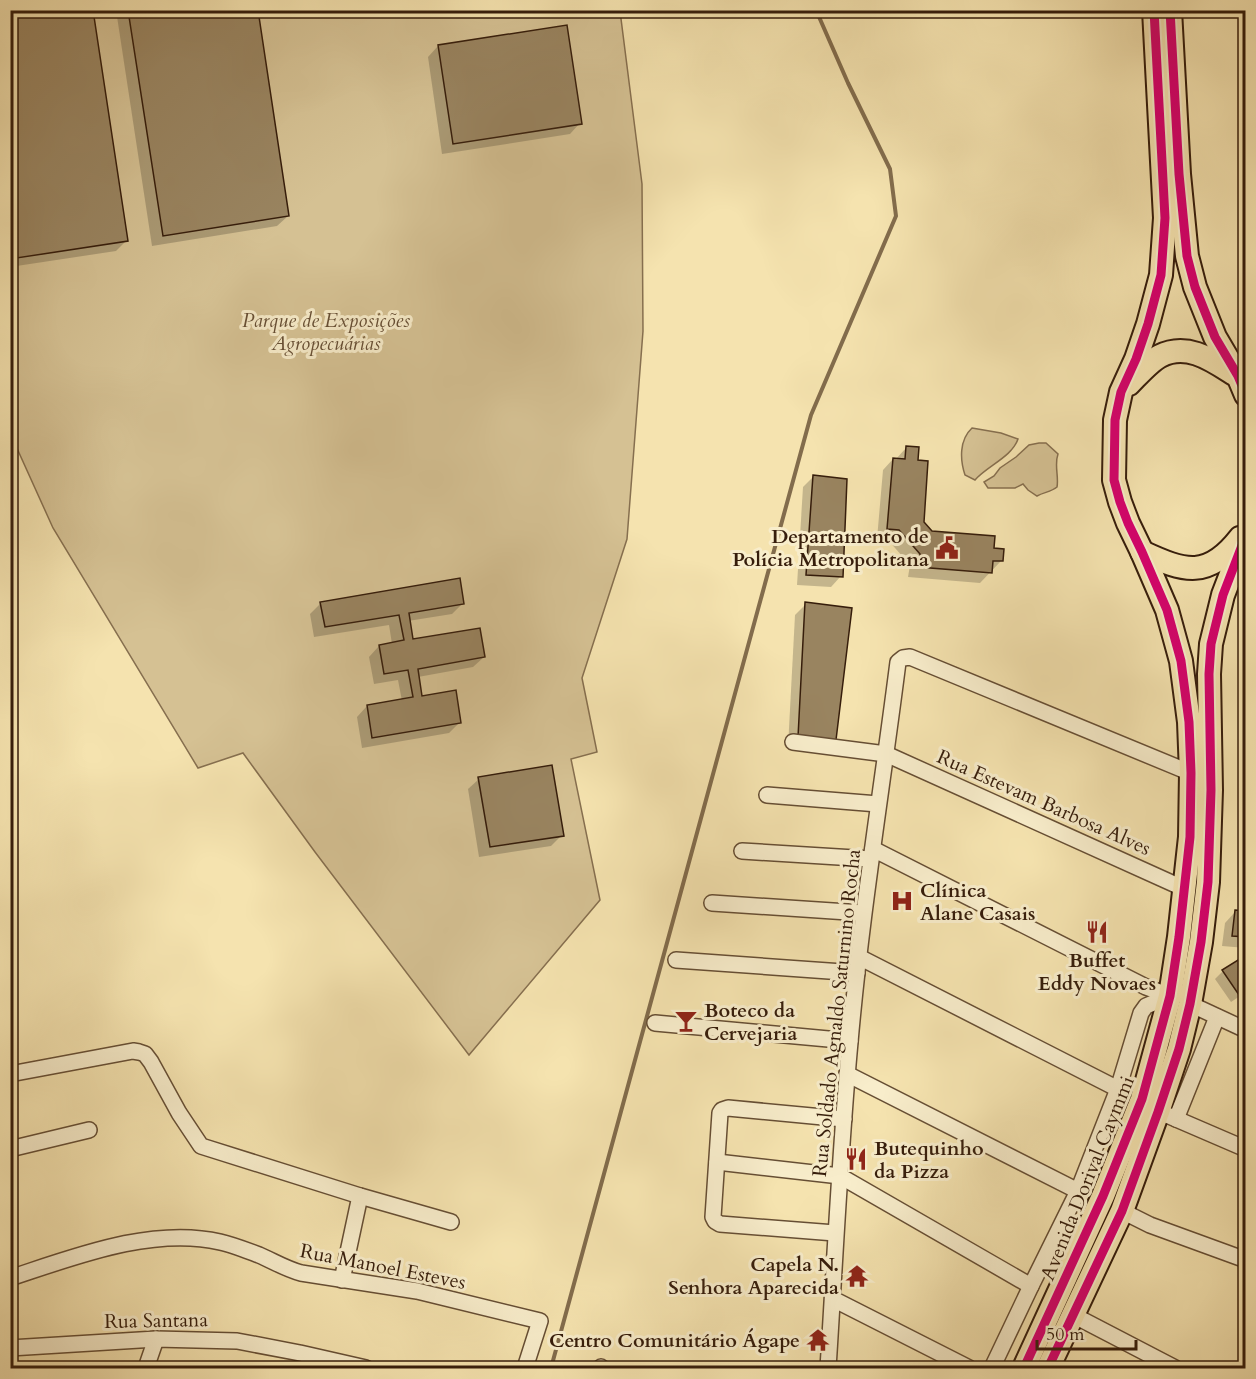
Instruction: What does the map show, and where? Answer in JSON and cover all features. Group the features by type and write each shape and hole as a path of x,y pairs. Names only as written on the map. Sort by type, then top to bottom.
{"main road":[{"name":"Avenida Dorival Caymmi","path":"1048,1368 1167,1115 1179,1049 1179,938 1190,837 1189,722 1181,661 1167,610 1128,522 1114,480 1115,420 1121,392 1148,324 1161,275 1165,218 1154,10"},
{"path":"1170,10 1179,174 1187,256 1195,287 1215,337 1242,386"},
{"path":"1121,392 1159,357 1178,351 1198,353 1208,358 1242,386"},
{"name":"Avenida Dorival Caymmi","path":"1024,1368 1103,1196 1201,942 1208,882 1211,790 1209,674 1211,644 1223,595 1244,541"},
{"path":"1142,552 1178,567 1205,567 1244,541"}],"street":[{"name":"Rua Soldado Agnaldo Saturnino Rocha","path":"828,1368 850,1041 863,913 898,663 903,658 910,657 1191,773"},
{"name":"Rua Estevam Barbosa Alves","path":"793,742 886,754 1185,889"},
{"path":"767,795 878,804"},
{"path":"742,850 872,854 1146,987 1245,1030"},
{"path":"712,903 863,913"},
{"path":"859,957 1118,1089"},
{"path":"676,960 857,973"},
{"path":"992,1368 1078,1191 1118,1089 1141,1013 1146,1006 1180,1000"},
{"path":"1217,1017 1167,1115 1245,1149"},
{"path":"655,1023 850,1041"},
{"path":"10,1074 133,1051 145,1054 201,1146 452,1222"},
{"path":"847,1074 1078,1191"},
{"path":"836,1233 720,1224 715,1221 713,1217 720,1113 728,1108 844,1119"},
{"path":"10,1149 89,1130"},
{"path":"717,1162 840,1176 1031,1286"},
{"path":"342,1280 360,1196"},
{"path":"1122,1211 1150,1225 1245,1260"},
{"name":"Rua Manoel Esteves","path":"10,1278 123,1244 146,1240 200,1239 249,1251 300,1274 417,1291 540,1321 525,1368"},
{"path":"833,1299 969,1368"},
{"path":"1073,1315 1175,1368"},
{"path":"146,1368 156,1339"},
{"name":"Rua Santana","path":"10,1348 156,1339 237,1341 366,1368"}],"green space":[{"name":"Parque de Exposições Agropecuárias","path":"10,11 620,11 642,184 643,331 627,539 582,678 597,752 571,759 600,900 469,1055 243,753 198,768 53,528 11,435"},
{"path":"972,428 1001,433 1018,439 1005,456 975,480 965,475 962,463 963,444"},
{"path":"1046,443 1058,454 1057,487 1037,496 1023,484 1015,488 988,488 984,482 1029,445"}],"building":[{"path":"10,10 93,10 128,241 10,259"},
{"path":"128,10 258,10 289,216 163,236"},
{"path":"567,25 582,124 453,144 438,45"},
{"path":"906,446 919,447 918,460 928,461 924,522 932,531 995,536 994,548 1004,549 1003,561 993,561 992,573 918,567 920,554 899,530 887,529 893,458 905,459"},
{"path":"813,475 847,479 843,577 806,575"},
{"path":"460,578 464,604 409,613 413,639 480,628 485,657 418,669 422,696 456,690 461,723 372,738 367,705 413,697 408,670 384,674 379,645 404,640 399,615 325,627 320,602"},
{"path":"805,602 852,608 836,740 798,737"},
{"path":"552,765 564,836 490,847 478,777"},
{"path":"1235,910 1246,911 1246,937 1232,936"},
{"path":"1246,955 1246,991 1239,995 1222,970"}],"waterway":[{"path":"551,1368 811,415 896,216 890,169 816,10"}],"cycle path":[{"path":"1024,1368 1103,1196 1142,1099 1170,996 1190,837 1189,722 1181,661 1167,610 1128,523 1114,480 1115,420 1121,392 1148,324 1161,275 1165,218 1154,10"},
{"path":"1170,10 1179,174 1187,256 1195,287 1215,337 1238,376 1246,395"},
{"path":"1048,1368 1122,1211 1179,1049 1190,1004 1201,942 1208,882 1211,790 1209,674 1211,644 1223,595 1246,535"}],"place":[{"name":"Departamento de Polícia Metropolitana","path":"947,548"},
{"name":"Clínica Alane Casais","path":"902,901"},
{"name":"Buffet Eddy Novaes","path":"1097,932"},
{"name":"Boteco da Cervejaria","path":"686,1021"},
{"name":"Butequinho da Pizza","path":"856,1159"},
{"name":"Capela N. Senhora Aparecida","path":"857,1276"},
{"name":"Centro Comunitário Ágape","path":"818,1340"}]}
